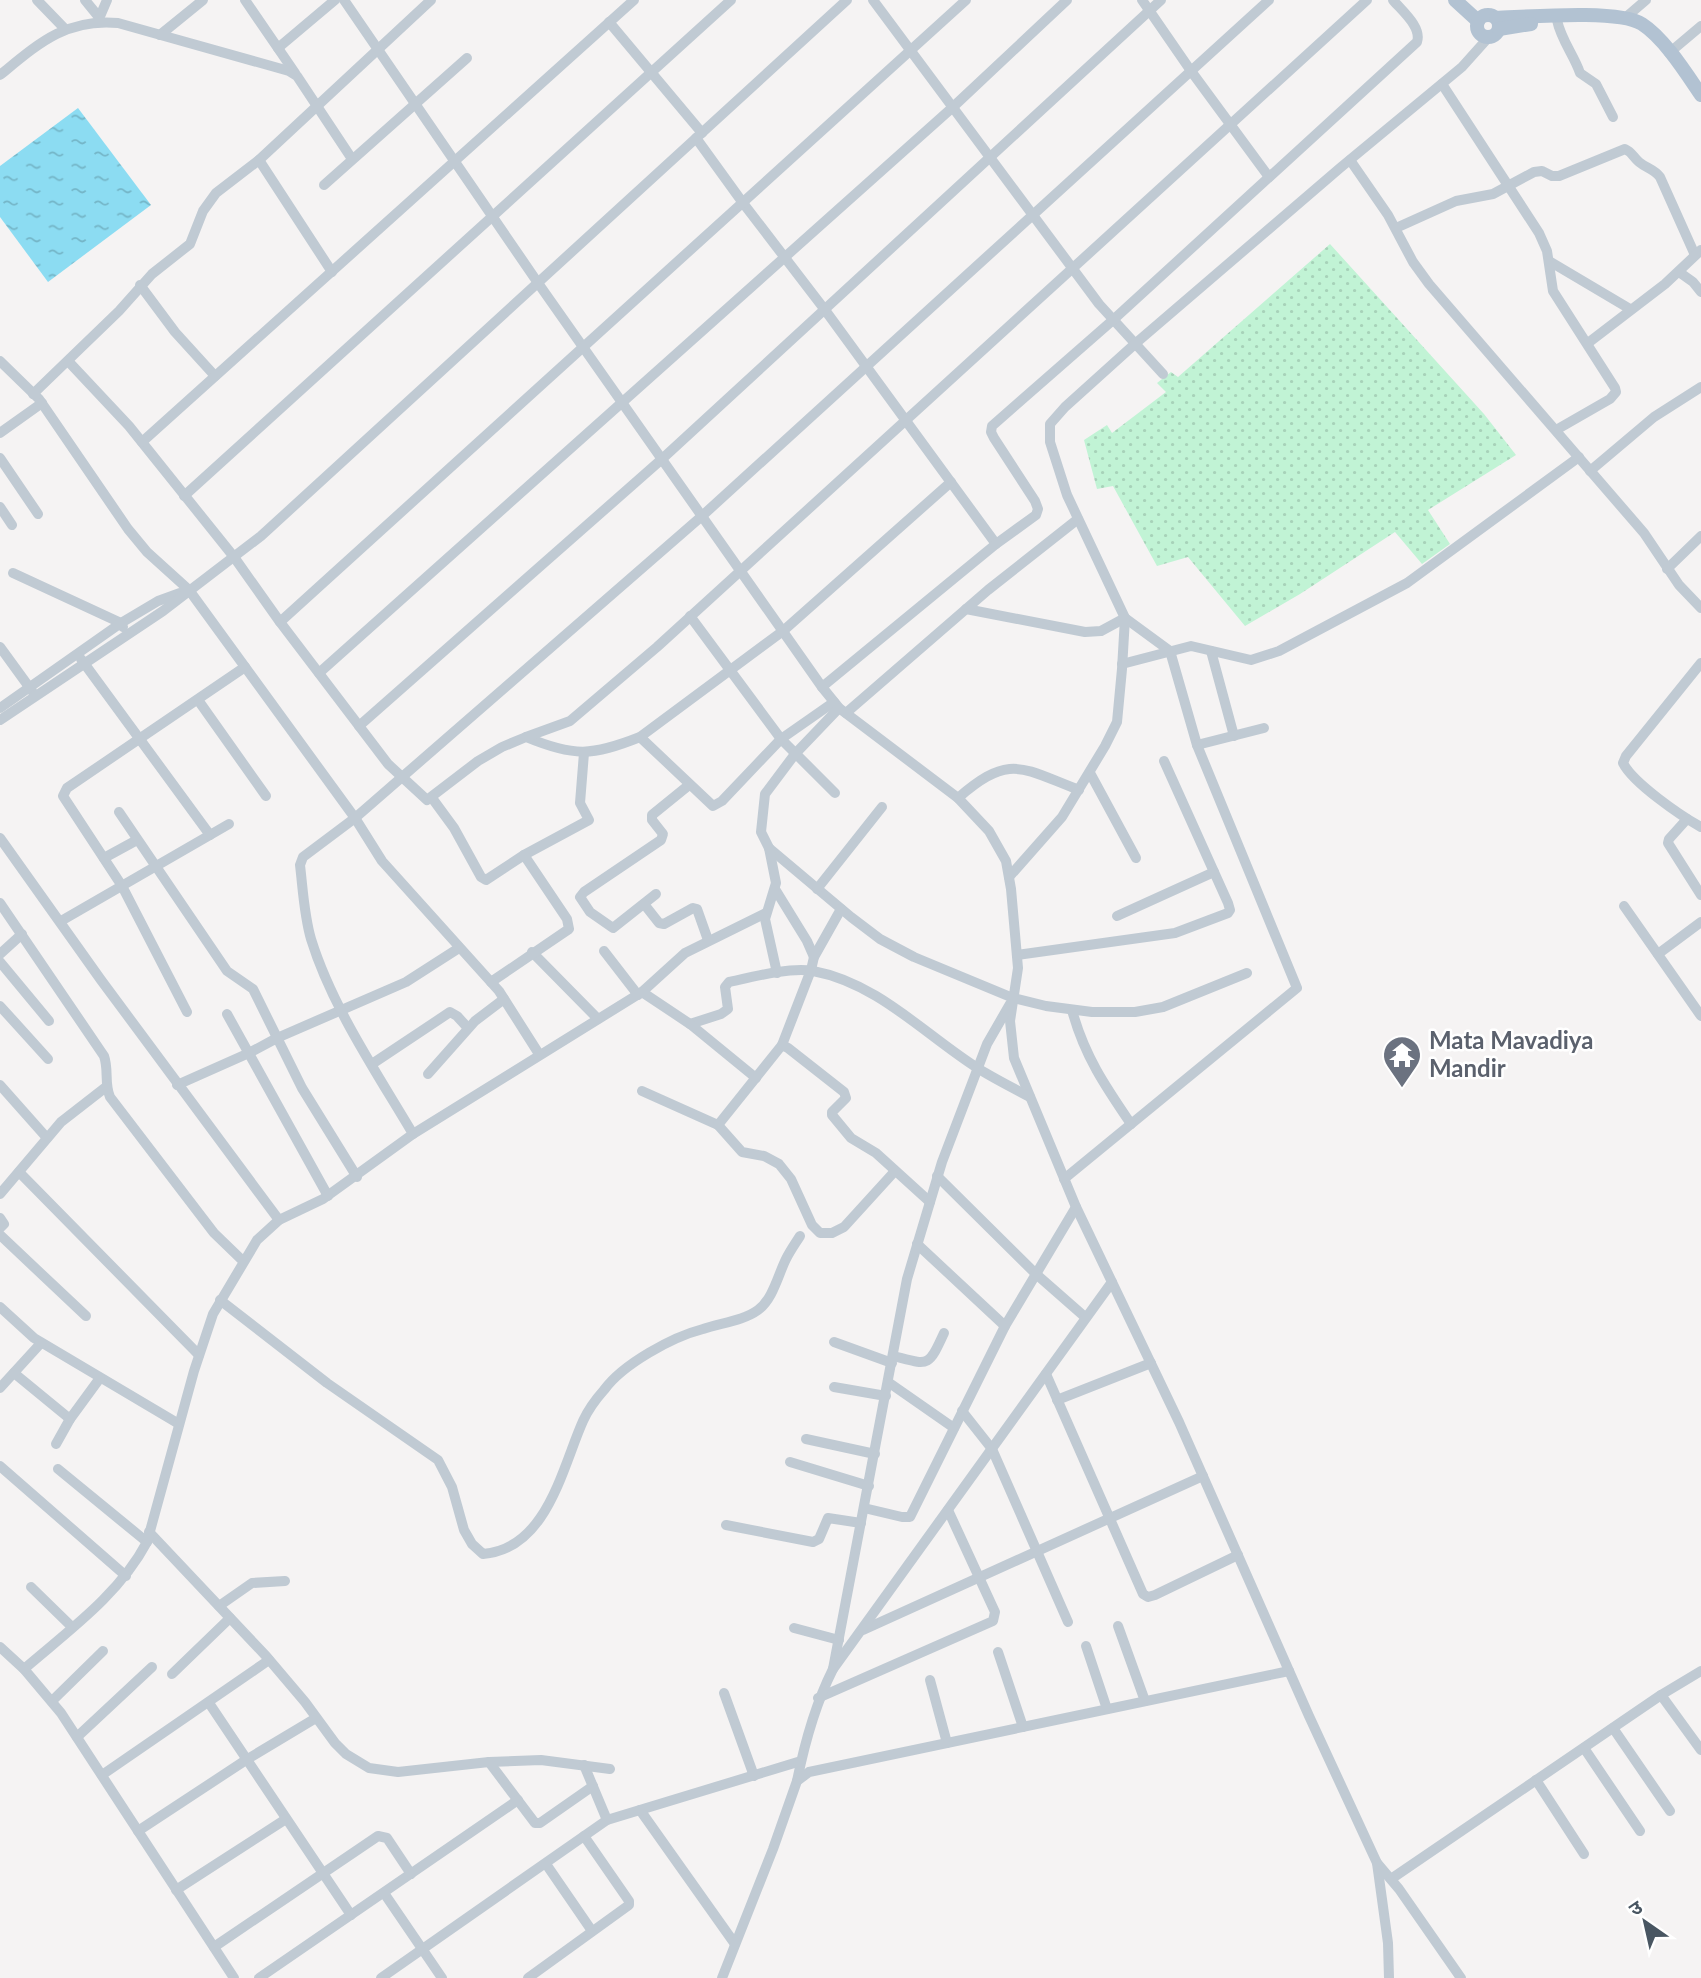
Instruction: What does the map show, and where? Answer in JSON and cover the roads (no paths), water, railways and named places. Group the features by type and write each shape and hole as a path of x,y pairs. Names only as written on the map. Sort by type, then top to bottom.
{"main road":[{"path":"1455,0 1489,24 1591,20 1635,26 1652,41 1701,105"},
{"path":"1466,0 1489,24"},
{"path":"1489,24 1579,16 1635,20 1646,27 1698,85"}],"street":[{"path":"37,0 65,29"},
{"path":"85,0 98,19"},
{"path":"98,19 107,0"},
{"path":"160,35 202,0"},
{"path":"246,0 352,159"},
{"path":"278,48 335,0"},
{"path":"344,0 538,283 822,687 840,708 958,797 989,831 1006,861 1018,968 1010,1021 1014,1058 1076,1207 1203,1476 1377,1863 1461,1978"},
{"path":"33,394 119,311 140,285 190,244 208,202 259,160 431,0"},
{"path":"142,442 634,0"},
{"path":"184,496 731,0"},
{"path":"0,720 33,692 81,659 128,634 261,536 847,0"},
{"path":"873,0 1072,268 1113,320 1163,374"},
{"path":"280,622 967,0"},
{"path":"319,673 953,107 1067,0"},
{"path":"1142,0 1269,177"},
{"path":"359,726 662,459 1161,0"},
{"path":"413,1134 341,1010 310,937 300,865 303,857 402,778 702,516 1269,0"},
{"path":"68,362 142,442 234,557 359,726 402,778 427,800 478,761 502,747 570,721 690,616 1367,0"},
{"path":"822,687 996,544 1030,521 1038,509 994,438 992,426 1113,320 1417,42 1417,30 1393,0"},
{"path":"1625,18 1646,0"},
{"path":"0,75 40,42 65,29 98,19 283,68 297,76"},
{"path":"1557,20 1559,31 1576,59 1580,73 1596,84 1613,117"},
{"path":"610,22 699,136 743,203 867,366 996,544"},
{"path":"1064,1179 1297,988 1197,746 1170,651 1125,618 1067,495 1050,442 1050,424 1136,343 1471,58 1489,24"},
{"path":"1669,52 1701,26"},
{"path":"324,185 467,58"},
{"path":"1442,84 1539,233 1548,251 1553,290 1616,392 1610,399 1556,430"},
{"path":"1396,228 1456,201 1487,197 1534,172 1542,171 1559,176 1627,149 1641,164 1653,169 1660,177 1698,252 1679,272 1588,343"},
{"path":"259,160 332,272"},
{"path":"1350,160 1396,228 1413,262 1429,284 1644,533 1667,569 1701,608"},
{"path":"1549,261 1630,309"},
{"path":"1679,272 1701,292"},
{"path":"140,285 175,332 215,376"},
{"path":"0,361 42,404 128,529 147,552 189,590 355,818 382,861 491,982 539,1054"},
{"path":"1590,471 1654,417 1701,387"},
{"path":"0,433 42,404"},
{"path":"1122,664 1191,646 1241,659 1260,658 1279,651 1367,605 1426,570 1579,457"},
{"path":"0,458 38,514"},
{"path":"526,737 552,748 584,753 618,746 640,737 783,631 951,482"},
{"path":"0,507 12,525"},
{"path":"777,973 765,919 775,889 776,874 769,848 761,832 762,800 765,794 795,754 840,708 1078,519"},
{"path":"1667,569 1701,536"},
{"path":"13,573 121,623 128,634"},
{"path":"81,659 121,623 158,601 189,590"},
{"path":"966,609 1085,632 1101,631 1125,618"},
{"path":"690,616 782,739 835,793"},
{"path":"1009,877 1062,817 1090,773 1117,722 1125,618"},
{"path":"0,647 33,692"},
{"path":"1211,651 1234,736"},
{"path":"81,659 210,835"},
{"path":"1701,663 1697,678 1626,755 1623,763 1630,773 1687,820 1701,827"},
{"path":"187,1012 122,886 64,801 63,792 245,667"},
{"path":"0,708 33,692"},
{"path":"198,699 266,796"},
{"path":"640,737 710,804 718,805 782,739 840,708"},
{"path":"1197,746 1264,728"},
{"path":"432,798 448,819 483,879 491,878 524,855 589,820 580,803 584,753"},
{"path":"1017,955 1167,934 1224,916 1230,910 1164,761"},
{"path":"958,797 988,774 1008,768 1022,769 1079,790"},
{"path":"1090,773 1136,858"},
{"path":"656,894 613,928 590,912 580,897 584,891 661,840 663,834 652,816 689,785"},
{"path":"817,889 882,807"},
{"path":"119,812 227,971 253,989 302,1088 357,1177"},
{"path":"1687,820 1668,843 1701,895"},
{"path":"61,922 229,824"},
{"path":"0,838 177,1085 279,1220"},
{"path":"103,858 137,840"},
{"path":"769,848 864,928 899,950 1013,998 1072,1010 1135,1012 1163,1007 1247,974"},
{"path":"491,982 569,929 569,924 524,855"},
{"path":"1117,916 1214,872"},
{"path":"775,889 814,957"},
{"path":"0,903 104,1056 106,1087 110,1097 214,1233 243,1261"},
{"path":"644,904 659,923 664,924 693,908 697,909 708,940"},
{"path":"1624,906 1701,1016"},
{"path":"718,1125 782,1045 814,957 841,909"},
{"path":"24,1669 126,1576 148,1537 213,1314 257,1240 279,1220 328,1196 413,1134 640,994 678,958 708,940 766,913"},
{"path":"1658,954 1701,922"},
{"path":"0,954 22,934"},
{"path":"177,1085 406,982 459,947"},
{"path":"604,951 640,994 690,1024 756,1079"},
{"path":"533,952 598,1019"},
{"path":"0,962 49,1021"},
{"path":"690,1024 728,1009 725,987 729,982 811,970 844,981 893,1006 978,1068 1030,1097"},
{"path":"833,1669 906,1279 937,1176 987,1044 1013,998"},
{"path":"428,1074 468,1028 504,999"},
{"path":"0,1006 48,1059"},
{"path":"1072,1010 1079,1036 1094,1068 1131,1124"},
{"path":"372,1064 450,1012 468,1028"},
{"path":"227,1014 328,1196"},
{"path":"782,1045 844,1091 846,1098 832,1112 833,1118 851,1138 876,1153 930,1202"},
{"path":"0,1085 47,1139"},
{"path":"0,1194 75,1110 106,1087"},
{"path":"642,1091 718,1125 742,1152 764,1156 779,1164 792,1179 812,1225 820,1233 831,1233 844,1227 895,1171"},
{"path":"19,1172 199,1355"},
{"path":"937,1176 1036,1274 1085,1317"},
{"path":"864,1508 910,1517 1005,1326 1076,1207"},
{"path":"0,1218 4,1224 0,1228"},
{"path":"0,1235 86,1316"},
{"path":"220,1300 327,1384 438,1460 452,1487 464,1530 472,1544 483,1554 498,1553 515,1544 542,1516 553,1497 584,1419 607,1385 643,1357 675,1339 746,1316 761,1308 800,1236"},
{"path":"917,1244 1005,1326"},
{"path":"722,1978 774,1849 797,1781 818,1698 833,1669 1112,1282"},
{"path":"0,1307 41,1343 179,1424"},
{"path":"834,1342 892,1359 922,1363 927,1362 934,1354 944,1333"},
{"path":"0,1388 41,1343"},
{"path":"1057,1400 1151,1363"},
{"path":"14,1373 70,1419"},
{"path":"1046,1374 1140,1590 1148,1597 1238,1555"},
{"path":"56,1444 70,1419 100,1378"},
{"path":"888,1382 954,1428"},
{"path":"834,1387 886,1396"},
{"path":"962,1411 992,1449 1068,1622"},
{"path":"806,1439 875,1454"},
{"path":"790,1462 869,1486"},
{"path":"0,1466 126,1576"},
{"path":"58,1469 148,1537 219,1606 269,1660 335,1743 346,1754 369,1768 398,1772 489,1762 541,1760 611,1769"},
{"path":"860,1631 1203,1476"},
{"path":"818,1698 989,1624 995,1616 948,1510"},
{"path":"726,1525 813,1542 819,1539 828,1518 862,1523"},
{"path":"219,1606 252,1583 285,1581"},
{"path":"31,1587 72,1627"},
{"path":"172,1674 230,1618"},
{"path":"1118,1626 1145,1701"},
{"path":"794,1628 839,1640"},
{"path":"1086,1646 1107,1709"},
{"path":"0,1647 52,1701 234,1978"},
{"path":"52,1701 103,1651"},
{"path":"998,1652 1023,1727"},
{"path":"102,1775 269,1660"},
{"path":"77,1737 152,1667"},
{"path":"797,1781 809,1772 1289,1671"},
{"path":"1391,1879 1661,1695 1701,1671"},
{"path":"930,1680 947,1743"},
{"path":"724,1693 754,1776"},
{"path":"1661,1695 1701,1750"},
{"path":"209,1703 351,1915"},
{"path":"138,1831 316,1718"},
{"path":"1613,1728 1670,1811"},
{"path":"1584,1748 1640,1832"},
{"path":"381,1978 607,1820 801,1761"},
{"path":"489,1762 536,1824 593,1786"},
{"path":"584,1765 607,1820"},
{"path":"1536,1780 1584,1854"},
{"path":"259,1978 518,1800"},
{"path":"640,1810 735,1944"},
{"path":"176,1890 286,1819"},
{"path":"214,1947 381,1835 387,1838 411,1874"},
{"path":"528,1978 629,1905 629,1901 584,1836"},
{"path":"1377,1863 1388,1942 1389,1978"},
{"path":"546,1864 592,1931"},
{"path":"384,1893 442,1978"}],"water":[{"path":"78,108 151,205 48,282 0,217 0,166"}],"place":[{"name":"Mata Mavadiya Mandir","path":"1402,1089"}]}
